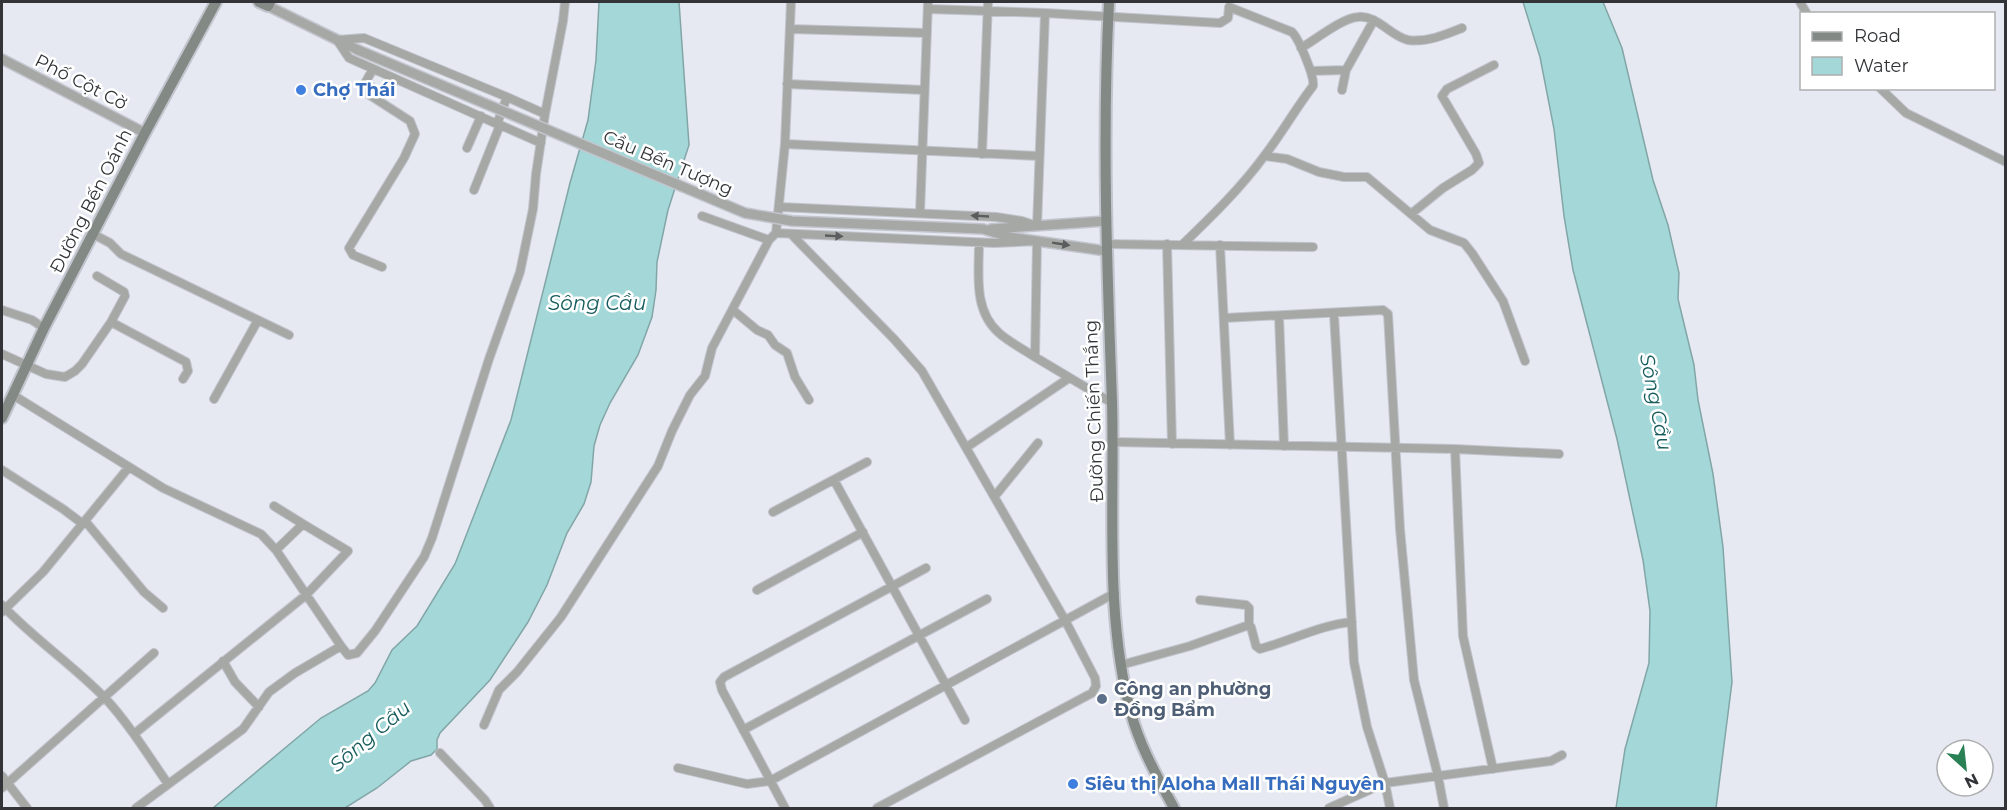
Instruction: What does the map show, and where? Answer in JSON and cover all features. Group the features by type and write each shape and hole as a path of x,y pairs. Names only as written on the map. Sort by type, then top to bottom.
{"main road":[{"name":"Đường Bến Oánh","path":"2,418 44,328 216,2"},
{"name":"Đường Chiến Thắng","path":"1109,2 1106,248 1113,442 1114,592 1121,665 1131,714 1142,744 1173,808"}],"street":[{"path":"13,395 163,488 261,534 276,549 341,646 348,655 352,655 375,631 420,564 432,538 478,392 520,272 533,209 540,143 565,2"},
{"path":"484,725 499,690 517,672 561,617 658,466 685,404 705,376 712,348 769,240 776,233 785,144 791,2"},
{"path":"982,154 988,2"},
{"name":"Cầu Bến Tượng","path":"266,3 358,50 745,213 792,221 983,230"},
{"path":"920,213 928,5 988,11 1220,23 1227,18 1230,4 1292,32 1311,70 1313,86 1265,156 1211,218 1183,244"},
{"path":"1037,226 1045,13"},
{"path":"1301,48 1348,19 1358,16 1374,20 1409,40 1435,37 1462,28"},
{"path":"1342,90 1346,70 1374,20"},
{"path":"790,29 927,33"},
{"path":"540,143 349,58 337,40 364,38 545,114"},
{"name":"Phố Cột Cờ","path":"2,59 145,133"},
{"path":"1411,214 1479,163 1442,96 1447,89 1494,65"},
{"path":"373,69 365,83 372,87 368,94 410,121 415,134 404,158 349,248 353,255 382,267"},
{"path":"1311,70 1346,70"},
{"path":"788,84 924,90"},
{"path":"1882,90 1906,112 2006,162"},
{"path":"474,190 507,97"},
{"path":"466,148 481,117"},
{"path":"785,144 1039,156"},
{"path":"1265,156 1287,159 1319,171 1344,177 1367,177 1430,230 1464,243 1503,301 1525,361"},
{"path":"780,207 996,217 1037,226"},
{"path":"702,216 769,240"},
{"path":"983,230 1106,221"},
{"path":"983,230 1009,237 1106,248 1167,244 1313,247"},
{"path":"776,233 979,243 1037,241"},
{"path":"93,234 112,245 121,254 289,335"},
{"path":"791,234 894,339 922,371 1065,620 1095,678 1096,686 1092,693 877,808"},
{"path":"1035,357 1037,241"},
{"path":"979,243 979,299 982,309 998,333 1112,403"},
{"path":"1167,244 1172,444"},
{"path":"1220,245 1230,445"},
{"path":"2,354 46,374 69,376 86,358 111,322 124,296 124,291 97,276"},
{"path":"733,309 757,330 768,335 775,345 787,353 791,368 809,400"},
{"path":"1224,318 1334,314 1383,309 1387,311 1406,612 1414,680 1444,808"},
{"path":"2,310 32,320 44,328"},
{"path":"1334,314 1354,662 1367,727 1386,783 1390,808"},
{"path":"1278,316 1284,446"},
{"path":"214,399 258,320"},
{"path":"111,322 186,362 188,371 183,379"},
{"path":"967,447 1070,378"},
{"path":"1113,442 1455,449 1559,454"},
{"path":"995,496 1038,443"},
{"path":"1455,449 1463,636 1493,769"},
{"path":"773,512 867,462"},
{"path":"129,467 43,572 2,608 105,698 134,734 168,784"},
{"path":"2,470 85,523 144,592 163,608"},
{"path":"834,480 965,720"},
{"path":"134,734 306,595 348,550 274,506"},
{"path":"276,549 303,524"},
{"path":"757,590 863,532"},
{"path":"785,808 722,690 720,682 724,677 926,568"},
{"path":"678,768 747,784 770,781 1114,592"},
{"path":"743,730 987,599"},
{"path":"1200,600 1246,605 1250,613 1250,626 1256,646 1260,649 1329,625 1352,622"},
{"path":"1121,665 1190,646 1240,627 1250,626"},
{"path":"136,808 243,729 269,692 341,646"},
{"path":"27,808 3,783 105,698 154,652"},
{"path":"223,661 235,682 259,707"},
{"path":"440,753 490,808"},
{"path":"1329,808 1386,783 1551,761 1562,755"}],"water":[{"name":"Sông Cầu","path":"599,2 679,2 689,145 668,210 657,262 652,317 638,355 600,425 594,446 591,482 584,504 567,533 547,585 528,622 490,680 440,733 437,749 431,755 411,761 377,788 345,808 213,808 321,718 368,691 375,683 392,650 417,626 455,564 511,420 588,120 596,60"},
{"name":"Sông Cầu","path":"1523,2 1603,2 1622,48 1653,180 1668,225 1679,273 1678,299 1694,365 1723,547 1732,682 1716,808 1616,808 1625,749 1649,663 1650,611 1643,560 1617,439 1573,270 1554,129 1540,57"}],"place":[{"name":"Chợ Thái","path":"301,90"},
{"name":"Công an phường Đồng Bẩm","path":"1102,699"},
{"name":"Siêu thị Aloha Mall Thái Nguyên","path":"1073,784"}]}
